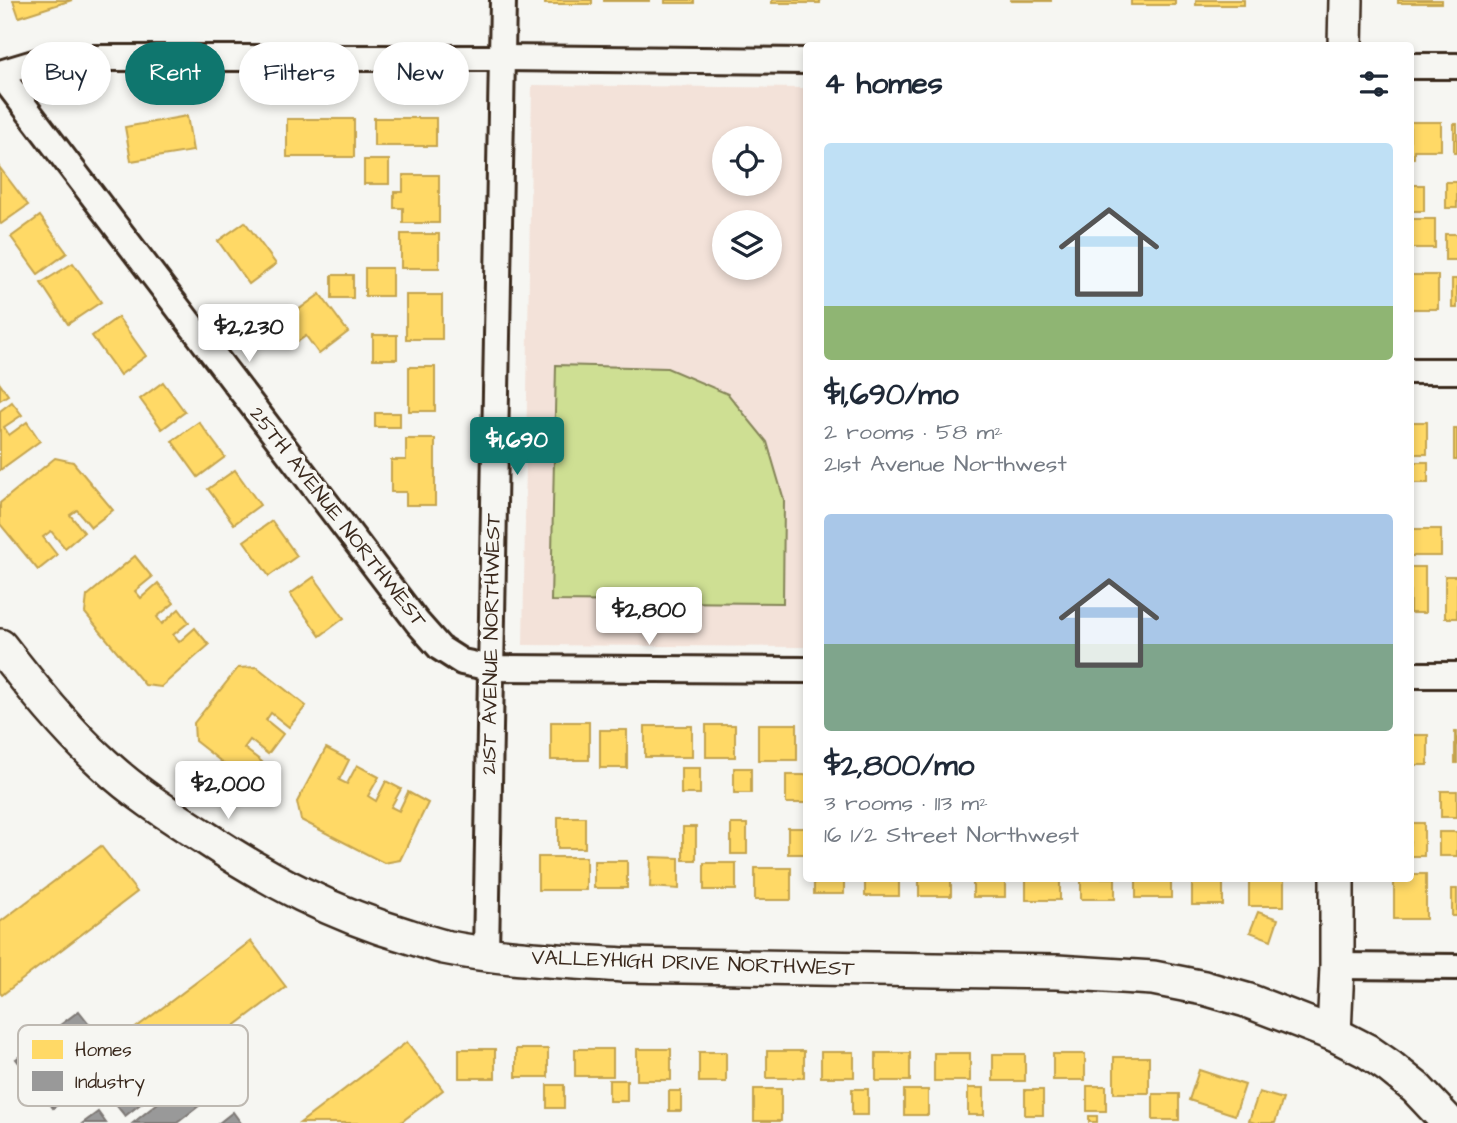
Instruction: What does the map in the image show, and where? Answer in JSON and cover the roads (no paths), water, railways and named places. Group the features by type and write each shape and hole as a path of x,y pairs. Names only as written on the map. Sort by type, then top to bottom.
{"main road":[{"path":"1345,42 1346,0"},
{"name":"VALLEYHIGH DRIVE NORTHWEST","path":"0,646 79,739 106,766 162,811 280,883 359,921 444,947 558,961 623,965 1056,972 1153,978 1204,988 1245,1000 1334,1034 1390,1066 1416,1088 1449,1123"},
{"path":"1334,1034 1337,882"}],"street":[{"name":"21ST AVENUE NORTHWEST","path":"486,953 503,0"},
{"path":"0,74 40,61 67,58 803,61"},
{"path":"1414,66 1457,66"},
{"name":"25TH AVENUE NORTHWEST","path":"0,74 417,622 440,648 462,662 491,668 803,670"},
{"path":"1414,371 1457,371"},
{"path":"1414,675 1457,675"},
{"path":"1337,966 1457,967"}]}
